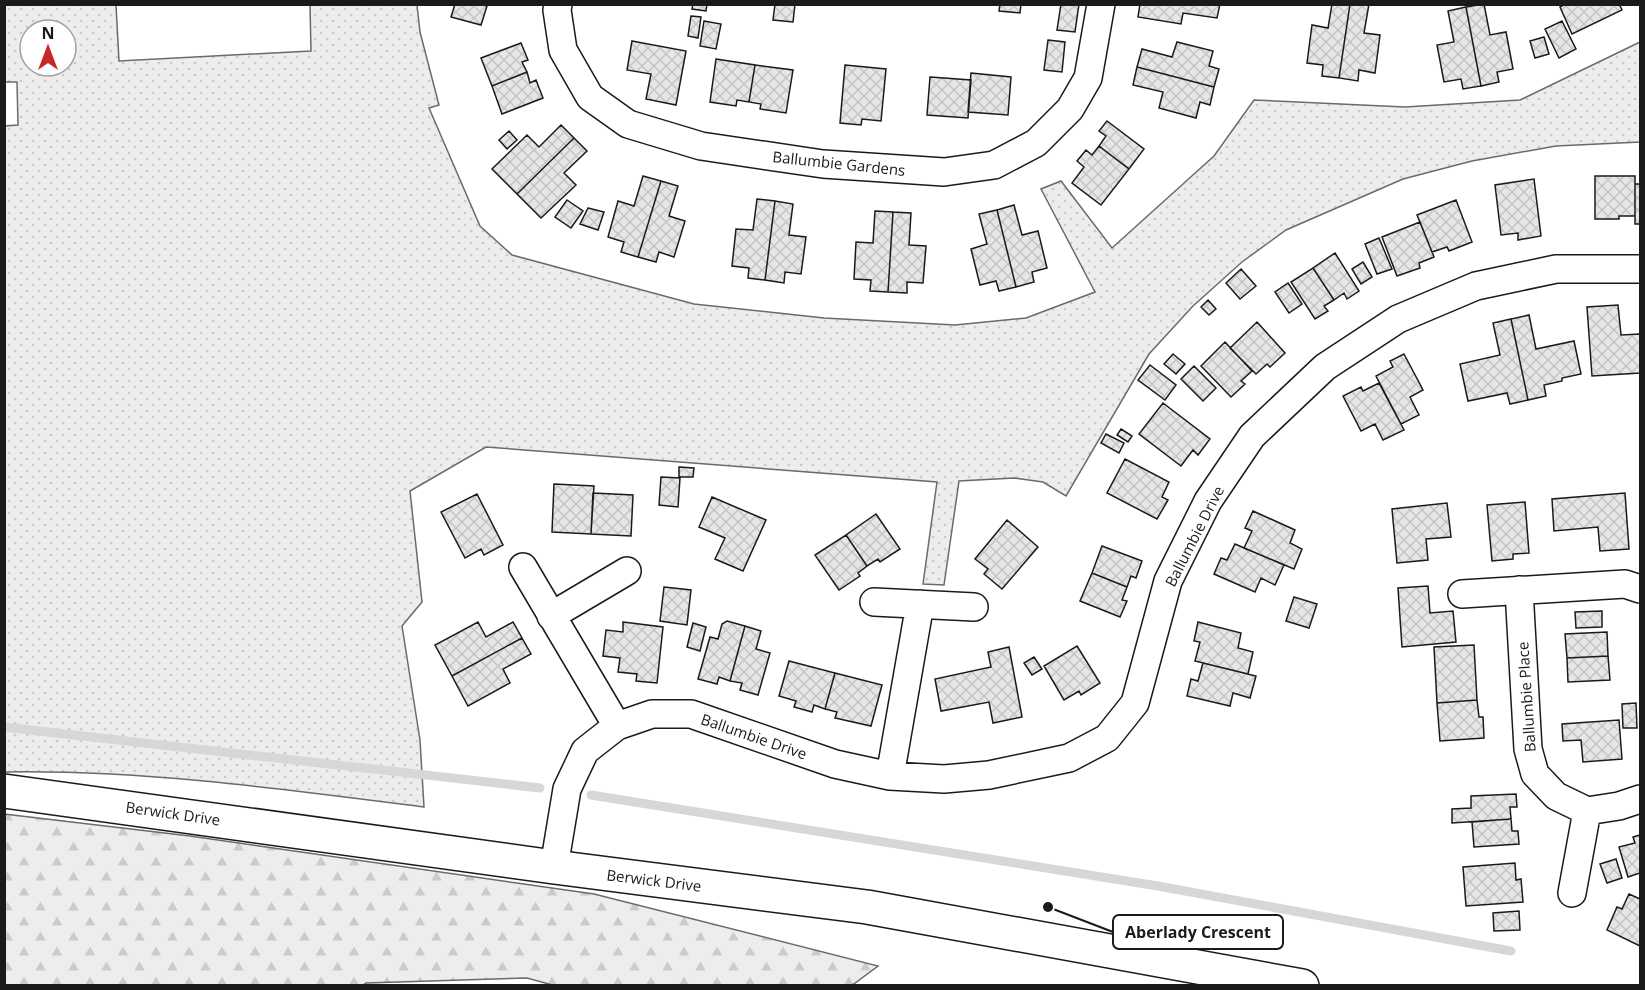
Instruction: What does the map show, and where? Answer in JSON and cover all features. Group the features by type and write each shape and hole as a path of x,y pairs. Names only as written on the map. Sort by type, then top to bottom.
{"street":[{"name":"Ballumbie Gardens","path":"558,4 563,50 590,97 628,124 701,146 823,164 944,172 994,165 1036,143 1070,110 1088,78 1101,4"},
{"name":"Ballumbie Drive","path":"554,867 567,789 585,751 617,726 652,714 691,714 835,764 890,776 944,779 990,775 1069,758 1107,738 1135,703 1168,581 1208,501 1252,436 1325,367 1398,319 1476,286 1556,268 1641,269"},
{"path":"523,567 617,726"},
{"path":"551,616 627,571"},
{"path":"1462,594 1625,584 1641,589"},
{"name":"Ballumbie Place","path":"1519,590 1528,749 1535,774 1556,796 1587,811"},
{"path":"874,602 974,607"},
{"path":"890,776 920,604"},
{"name":"Berwick Drive","path":"4,791 554,867 867,907 1183,974 1302,986"},
{"path":"1572,893 1587,811 1641,799"}],"green space":[{"path":"5,4 116,5 119,61 311,51 310,5 417,5 420,32 439,105 429,108 480,226 512,255 694,304 824,318 955,325 1026,318 1095,292 1041,189 1061,181 1112,248 1214,156 1254,100 1405,107 1520,100 1640,42 1640,142 1556,146 1472,161 1403,179 1286,230 1242,262 1193,306 1149,354 1066,496 1043,482 1014,478 959,481 944,585 923,584 937,482 486,447 410,491 422,602 402,626 420,740 424,807 267,787 162,777 5,772 4,126 18,125 17,82 5,82"},
{"path":"4,814 190,836 594,894 878,966 851,986 556,986 527,978 366,983 362,986 5,985"}],"building":[{"path":"455,4 487,6 481,25 451,17"},
{"path":"693,4 707,4 706,11 692,9"},
{"path":"775,4 795,4 793,22 773,20"},
{"path":"1000,4 1021,4 1020,13 999,11"},
{"path":"1061,4 1079,4 1075,32 1057,30"},
{"path":"1140,4 1220,4 1217,18 1183,13 1181,24 1138,17"},
{"path":"1332,4 1350,4 1339,78 1322,76 1323,65 1307,63 1312,25 1328,28"},
{"path":"1350,4 1369,4 1364,33 1380,35 1375,73 1359,70 1358,81 1339,78"},
{"path":"1484,4 1490,35 1506,32 1513,69 1497,72 1499,82 1481,86 1466,7"},
{"path":"1565,4 1619,4 1622,10 1572,34 1560,7"},
{"path":"1466,7 1481,86 1463,89 1461,79 1444,82 1437,45 1454,42 1448,11"},
{"path":"691,16 701,17 698,38 688,36"},
{"path":"704,21 721,24 716,49 700,46"},
{"path":"1562,21 1576,49 1559,58 1545,29"},
{"path":"1544,37 1549,54 1535,58 1530,41"},
{"path":"1048,40 1065,42 1062,72 1044,70"},
{"path":"632,41 686,51 676,105 646,99 651,74 627,70"},
{"path":"1177,42 1213,51 1209,66 1219,69 1214,87 1137,67 1142,49 1172,57"},
{"path":"521,43 528,60 522,62 527,72 492,86 481,58"},
{"path":"716,59 755,65 749,102 737,100 736,106 710,102"},
{"path":"755,65 793,70 786,113 760,109 761,104 749,102"},
{"path":"845,65 886,69 881,121 862,119 861,125 840,123"},
{"path":"1137,67 1214,87 1210,105 1200,102 1196,118 1159,108 1163,92 1133,85"},
{"path":"527,72 530,83 536,80 543,98 502,114 492,86"},
{"path":"971,73 1011,77 1008,115 968,112"},
{"path":"930,77 971,80 968,118 927,115"},
{"path":"1107,121 1144,149 1129,169 1099,146 1106,136 1099,131"},
{"path":"561,125 574,138 517,194 492,169 527,135 539,147"},
{"path":"509,131 517,140 507,149 499,140"},
{"path":"574,138 587,151 564,173 576,185 541,218 517,194"},
{"path":"1099,146 1129,169 1101,205 1072,183 1084,167 1077,161 1086,150 1092,155"},
{"path":"643,176 661,181 638,257 621,252 624,242 608,237 618,201 634,206"},
{"path":"1595,176 1635,176 1635,216 1595,219"},
{"path":"1534,179 1541,236 1518,240 1518,233 1501,235 1495,185"},
{"path":"661,181 678,186 669,216 685,221 674,257 659,252 656,262 638,257"},
{"path":"1635,184 1640,184 1640,224 1635,224"},
{"path":"757,199 775,201 765,280 748,278 749,268 732,266 736,229 753,230"},
{"path":"567,200 583,211 571,228 555,217"},
{"path":"1456,200 1472,242 1449,251 1447,247 1432,252 1417,215"},
{"path":"775,201 793,204 789,235 806,237 801,274 785,272 784,283 765,280"},
{"path":"1014,205 1022,235 1038,231 1047,268 1032,272 1034,282 1016,287 997,210"},
{"path":"588,208 604,212 598,230 580,224"},
{"path":"997,210 1016,287 999,291 996,281 980,285 971,249 987,244 979,214"},
{"path":"875,211 893,212 888,292 870,291 871,280 854,279 856,242 873,243"},
{"path":"893,212 911,213 909,245 926,246 923,283 907,282 907,293 888,292"},
{"path":"1420,222 1434,257 1419,263 1420,268 1397,276 1382,237"},
{"path":"1379,238 1392,269 1377,274 1365,244"},
{"path":"1335,253 1359,291 1347,299 1344,293 1334,300 1313,268"},
{"path":"1363,262 1372,277 1361,284 1352,269"},
{"path":"1313,268 1334,300 1324,306 1328,311 1315,319 1291,282"},
{"path":"1241,269 1256,286 1240,299 1226,283"},
{"path":"1288,283 1302,304 1289,313 1275,292"},
{"path":"1208,300 1216,309 1209,315 1201,307"},
{"path":"1618,305 1621,335 1640,334 1640,373 1592,376 1587,307"},
{"path":"1529,315 1536,349 1574,341 1581,374 1544,385 1546,396 1528,400 1511,319"},
{"path":"1511,319 1528,400 1510,404 1507,393 1468,401 1460,364 1500,355 1493,323"},
{"path":"1257,322 1285,353 1270,367 1267,364 1256,374 1230,348"},
{"path":"1225,342 1252,371 1241,381 1245,384 1231,397 1201,366"},
{"path":"1173,354 1185,364 1176,374 1164,364"},
{"path":"1404,354 1423,390 1410,397 1419,415 1401,424 1376,376 1393,367 1390,361"},
{"path":"1150,365 1176,385 1165,400 1138,380"},
{"path":"1194,366 1216,388 1203,401 1181,379"},
{"path":"1379,383 1404,430 1383,440 1375,424 1361,431 1343,396 1361,387 1363,391"},
{"path":"1163,403 1210,439 1198,455 1193,450 1181,466 1139,434"},
{"path":"1121,429 1132,436 1128,442 1117,435"},
{"path":"1106,434 1124,443 1119,453 1101,443"},
{"path":"1125,459 1169,482 1162,497 1168,500 1157,519 1107,493"},
{"path":"679,467 694,468 693,477 679,477"},
{"path":"661,477 680,478 678,507 659,505"},
{"path":"554,484 594,486 591,534 552,532"},
{"path":"593,493 633,495 631,536 591,534"},
{"path":"1625,493 1629,549 1600,551 1598,527 1554,531 1552,499"},
{"path":"477,494 503,545 484,555 481,549 465,558 441,512"},
{"path":"712,497 766,520 743,571 715,559 725,538 699,527"},
{"path":"1525,502 1529,553 1513,554 1513,559 1492,561 1487,505"},
{"path":"1447,503 1451,537 1426,539 1428,560 1397,563 1392,509"},
{"path":"1253,511 1295,530 1290,543 1302,549 1294,569 1244,548 1252,531 1245,528"},
{"path":"876,514 900,549 880,562 878,559 867,566 846,535"},
{"path":"1007,520 1038,547 1002,589 984,574 988,569 975,559"},
{"path":"846,535 867,566 858,573 860,576 839,590 815,555"},
{"path":"1235,544 1284,565 1275,585 1261,578 1255,592 1214,574 1221,558 1227,560"},
{"path":"1102,546 1142,561 1136,578 1131,576 1127,587 1092,573"},
{"path":"1092,573 1127,587 1122,600 1127,601 1120,617 1080,601"},
{"path":"1428,586 1430,613 1453,611 1456,642 1402,647 1398,588"},
{"path":"664,587 691,590 687,625 660,621"},
{"path":"1294,597 1317,604 1309,628 1286,621"},
{"path":"1602,611 1602,627 1576,628 1575,612"},
{"path":"727,621 745,626 730,681 719,677 717,684 698,679 710,637 718,639 722,624"},
{"path":"478,622 486,637 513,622 522,638 452,676 435,645"},
{"path":"623,622 663,627 657,683 636,681 637,674 618,672 620,658 603,656 606,630 623,632"},
{"path":"1198,622 1241,633 1238,648 1253,652 1248,674 1195,661 1200,642 1194,641"},
{"path":"693,623 706,627 700,651 687,647"},
{"path":"745,626 761,631 756,649 770,653 758,695 740,690 742,683 730,681"},
{"path":"1607,632 1608,656 1567,658 1565,634"},
{"path":"522,638 531,654 503,669 510,683 468,706 452,676"},
{"path":"1474,645 1477,700 1437,703 1434,647"},
{"path":"1077,646 1100,683 1081,695 1079,691 1064,700 1044,666"},
{"path":"1009,647 1022,717 993,723 989,702 941,711 935,679 991,667 988,652"},
{"path":"1608,656 1610,680 1568,682 1567,658"},
{"path":"1034,657 1042,669 1032,675 1024,663"},
{"path":"789,661 835,673 825,709 814,705 812,712 794,707 796,701 779,696"},
{"path":"1203,663 1256,676 1250,698 1233,693 1230,706 1187,696 1191,679 1198,681"},
{"path":"835,673 882,685 871,726 835,718 837,712 825,709"},
{"path":"1477,700 1479,717 1483,717 1484,738 1440,741 1437,703"},
{"path":"1636,703 1637,728 1623,728 1622,704"},
{"path":"1619,720 1622,759 1583,762 1581,740 1563,741 1562,724"},
{"path":"1516,794 1517,807 1510,807 1511,819 1452,823 1452,809 1471,808 1471,796"},
{"path":"1511,819 1512,831 1518,831 1519,844 1474,847 1472,822"},
{"path":"1640,835 1640,873 1628,877 1619,847 1635,843 1633,837"},
{"path":"1616,859 1622,878 1607,883 1600,864"},
{"path":"1515,863 1516,880 1521,879 1523,902 1466,906 1463,867"},
{"path":"1629,894 1640,899 1640,946 1607,930 1617,907 1622,909"},
{"path":"1519,911 1520,930 1494,931 1493,913"}],"waterway":[{"path":"4,727 540,788"},
{"path":"591,795 1158,886 1511,951"}],"place":[{"name":"Aberlady Crescent","path":"1048,907"}]}
